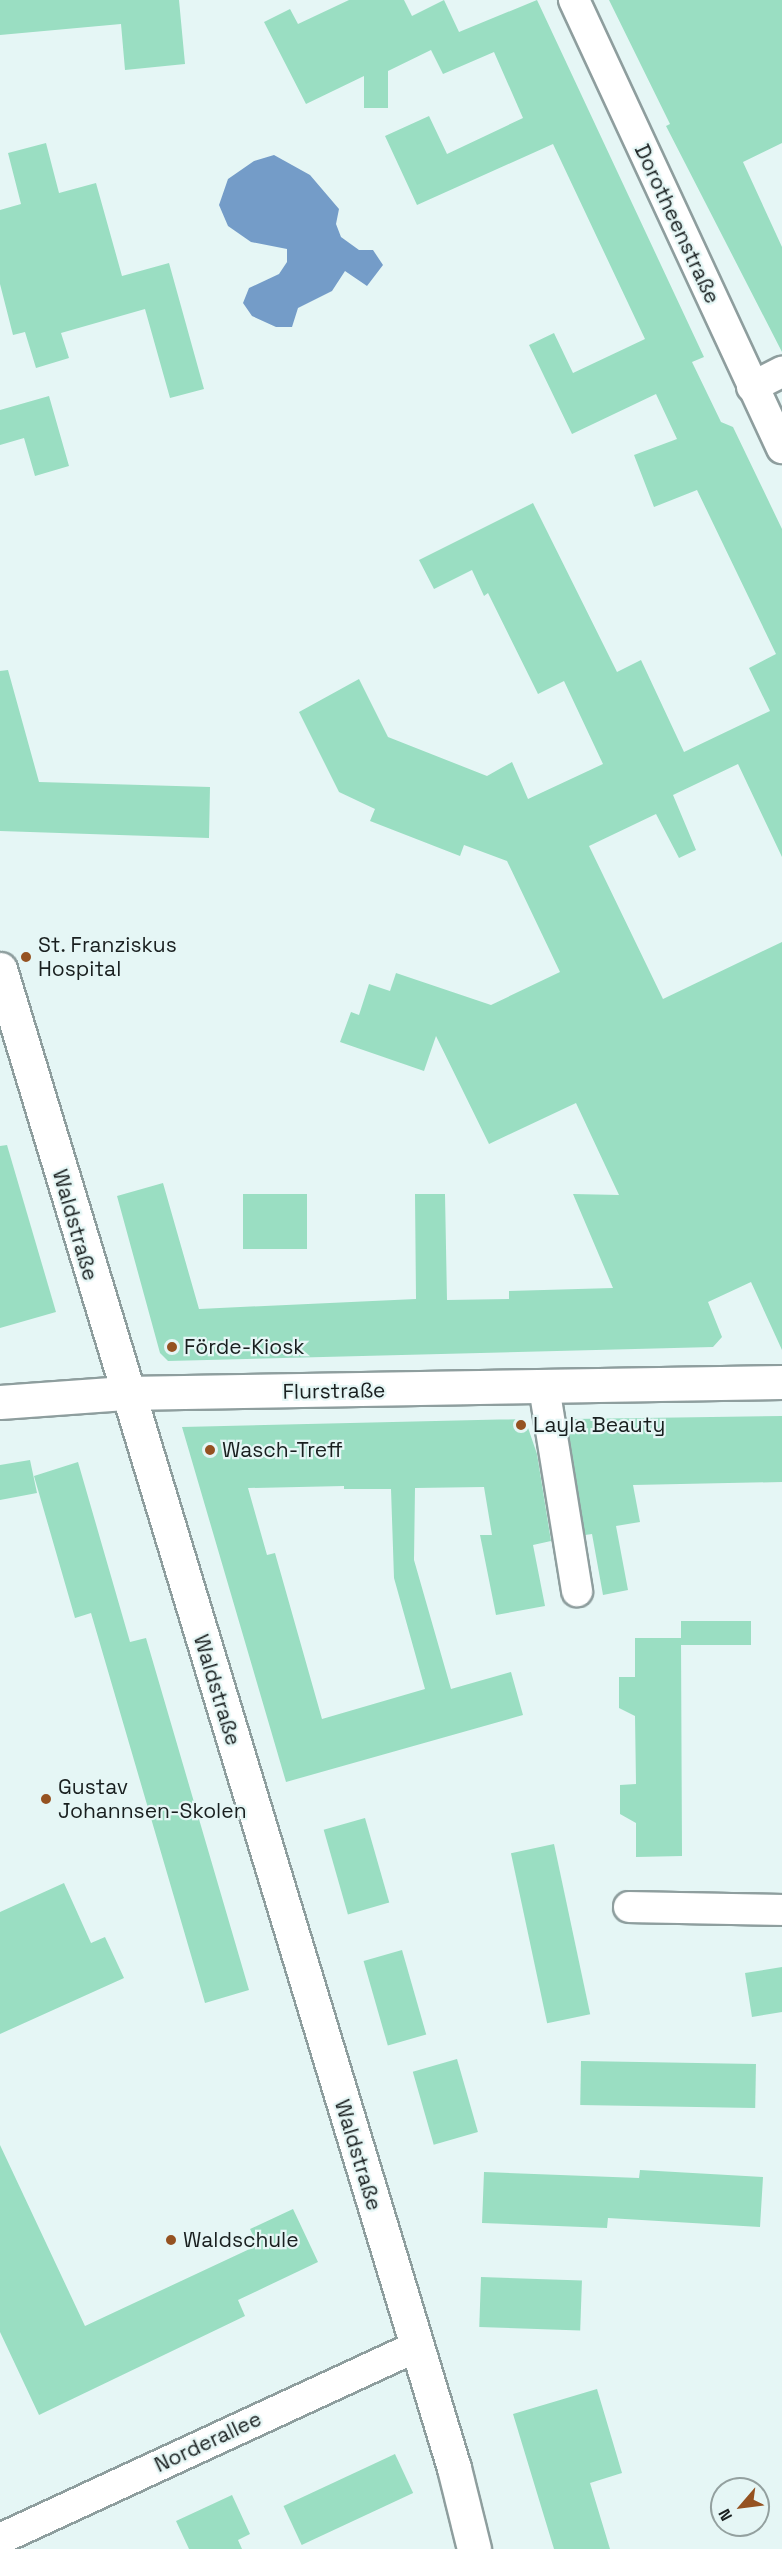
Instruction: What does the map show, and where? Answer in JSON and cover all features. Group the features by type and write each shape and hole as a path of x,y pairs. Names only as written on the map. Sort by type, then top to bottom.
{"main road":[{"name":"Waldstraße","path":"0,969 125,1393 416,2347 474,2549"},
{"name":"Flurstraße","path":"0,1402 125,1393 782,1382"}],"street":[{"name":"Dorotheenstraße","path":"574,0 782,448"},
{"path":"752,387 782,372"},
{"path":"544,1387 577,1591"},
{"path":"629,1907 782,1910"},
{"name":"Norderallee","path":"0,2539 416,2347"}],"water":[{"path":"274,155 310,175 339,209 336,224 341,237 359,250 373,250 383,265 367,286 345,271 332,291 298,308 292,327 276,327 252,316 243,303 249,288 279,274 287,262 287,249 251,242 228,226 219,205 228,179 254,161"}],"building":[{"path":"0,0 179,0 185,64 125,70 121,24 0,35"},
{"path":"349,0 404,0 412,16 444,0 459,32 537,0 704,357 692,362 721,422 733,427 782,529 782,857 738,764 673,795 696,850 679,858 656,814 589,846 663,999 782,942 782,1350 751,1282 708,1302 722,1337 713,1347 168,1361 160,1353 117,1196 163,1183 199,1309 416,1299 415,1194 445,1194 447,1300 509,1299 509,1291 613,1288 573,1194 619,1195 576,1103 489,1144 436,1036 424,1071 340,1042 351,1012 359,1015 369,984 390,991 396,973 491,1005 560,972 507,861 464,845 460,856 370,821 375,809 339,792 299,712 359,679 388,737 487,776 512,762 528,799 603,764 564,681 538,694 488,593 484,596 472,570 434,589 419,560 533,503 617,672 641,660 684,752 770,711 749,668 776,654 697,490 654,507 634,455 677,439 656,394 572,434 529,345 554,333 573,373 645,339 553,144 417,205 385,136 429,116 447,154 523,118 494,52 443,74 431,50 388,71 388,108 364,108 364,76 306,104 264,22 290,9 298,24"},
{"path":"609,0 782,0 782,143 743,162 782,247 782,352 666,126 670,124"},
{"path":"46,143 59,193 96,183 122,276 169,263 204,389 170,398 145,309 61,333 69,358 36,368 25,332 13,335 0,284 0,210 21,204 8,153"},
{"path":"49,396 69,466 35,476 24,438 0,445 0,410"},
{"path":"8,670 39,782 210,787 209,838 0,831 0,671"},
{"path":"7,1145 56,1312 0,1328 0,1146"},
{"path":"243,1194 307,1194 307,1249 243,1249"},
{"path":"782,1416 782,1482 633,1485 640,1522 616,1526 628,1590 603,1595 592,1534 585,1535 568,1429 572,1419"},
{"path":"525,1419 537,1454 551,1541 533,1545 545,1606 496,1615 480,1535 492,1535 484,1487 415,1488 414,1560 451,1689 511,1672 523,1715 286,1782 182,1427","holes":["344,1486 344,1489 391,1489 394,1578 425,1689 322,1719 275,1553 267,1555 248,1488"]},
{"path":"30,1460 37,1493 0,1500 0,1465"},
{"path":"78,1462 130,1642 146,1638 249,1990 205,2003 91,1613 75,1618 34,1476"},
{"path":"681,1621 751,1621 751,1645 681,1645"},
{"path":"635,1638 681,1638 682,1856 636,1857 636,1823 620,1814 620,1785 636,1784 635,1716 619,1708 619,1677 635,1677"},
{"path":"365,1818 389,1903 348,1914 324,1830"},
{"path":"554,1844 590,2014 547,2023 511,1853"},
{"path":"64,1883 91,1943 105,1937 124,1978 0,2034 0,1912"},
{"path":"402,1950 426,2035 388,2046 364,1961"},
{"path":"782,1967 782,2012 752,2017 745,1973"},
{"path":"457,2059 478,2132 434,2145 413,2072"},
{"path":"581,2061 756,2064 755,2108 580,2105"},
{"path":"0,2145 85,2326 258,2245 250,2229 293,2209 318,2262 238,2300 245,2316 39,2415 0,2332"},
{"path":"640,2170 763,2177 760,2227 608,2218 607,2228 482,2223 484,2172 639,2178"},
{"path":"481,2277 582,2281 580,2330 479,2327"},
{"path":"597,2389 622,2473 590,2483 610,2549 554,2549 513,2414"},
{"path":"395,2454 413,2493 302,2545 284,2506"},
{"path":"232,2495 250,2534 238,2540 242,2549 189,2549 176,2521"}],"place":[{"name":"St. Franziskus Hospital","path":"26,957"},
{"name":"Förde-Kiosk","path":"172,1347"},
{"name":"Layla Beauty","path":"521,1425"},
{"name":"Wasch-Treff","path":"210,1450"},
{"name":"Gustav Johannsen-Skolen","path":"46,1799"},
{"name":"Waldschule","path":"171,2240"}]}
